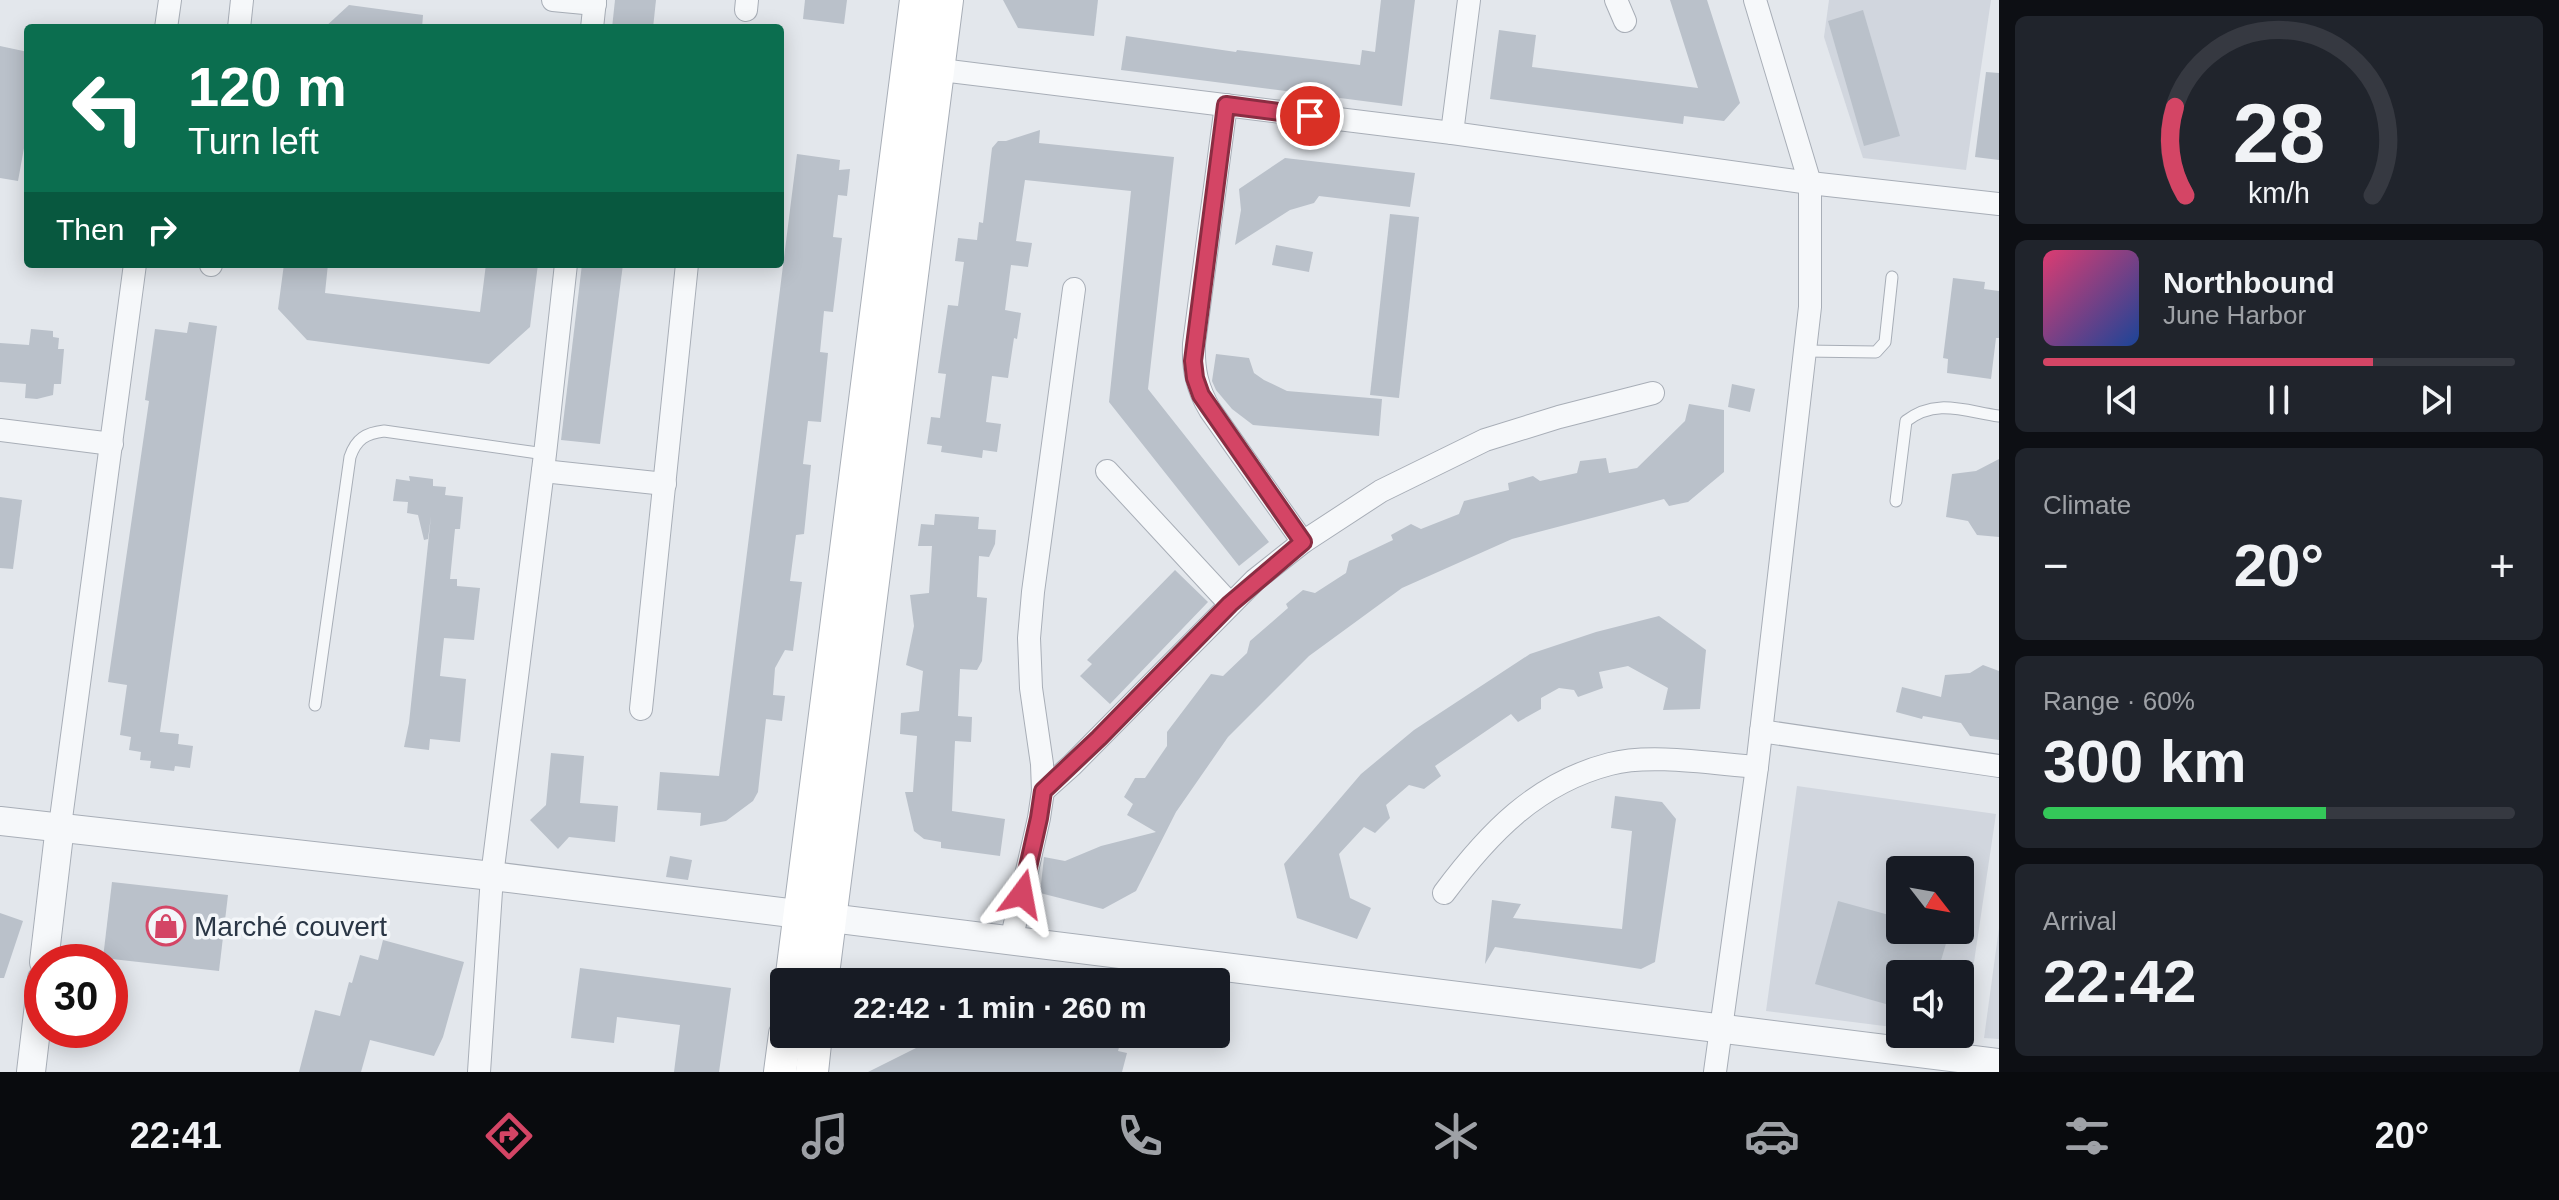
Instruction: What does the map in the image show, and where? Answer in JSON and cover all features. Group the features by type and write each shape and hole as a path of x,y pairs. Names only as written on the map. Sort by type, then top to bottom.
{"main road":[{"path":"916,0 923,68"},
{"path":"796,968 814,916 923,68 947,0"},
{"path":"814,916 820,968"},
{"path":"780,1072 783,1048"},
{"path":"812,1072 815,1048"}],"street":[{"path":"167,24 170,0"},
{"path":"239,24 242,0"},
{"path":"553,0 595,2 592,24"},
{"path":"1452,133 1469,0"},
{"path":"1616,0 1625,21"},
{"path":"1715,1072 1757,767 1811,281 1810,183 1755,0"},
{"path":"923,68 1452,133 1810,183 1999,204"},
{"path":"1226,105 1194,344 1195,378 1210,410 1303,542"},
{"path":"46,944 134,268"},
{"path":"479,1072 492,876 566,268"},
{"path":"641,709 687,268"},
{"path":"1011,941 1043,791 1031,688 1029,638 1074,289"},
{"path":"1043,791 1230,604 1303,542 1381,491 1485,440 1653,393"},
{"path":"0,430 112,444"},
{"path":"544,462 665,484"},
{"path":"1107,471 1230,604"},
{"path":"1761,731 1999,766"},
{"path":"1444,893 1498,827 1528,802 1567,780 1612,763 1653,760 1757,767"},
{"path":"0,821 492,876 1999,1063"},
{"path":"31,1072 34,1048"}],"lane":[{"path":"1805,351 1876,352 1882,347 1892,277"},
{"path":"1896,501 1906,421 1920,411 1940,407 1999,416"},
{"path":"315,705 350,457 360,439 384,431 544,462"}],"shaded area":[{"path":"1829,0 1991,0 1966,170 1863,158 1824,37"},
{"path":"1797,786 1996,814 1974,962 1886,960 1886,1026 1766,1011"},
{"path":"1999,928 1999,1039 1984,1038"}],"building":[{"path":"615,0 656,0 653,24 612,24"},
{"path":"805,0 847,0 844,24 803,19"},
{"path":"1003,0 1098,0 1094,36 1018,28"},
{"path":"1381,0 1415,0 1402,106 1121,70 1126,36 1360,65 1362,50 1375,52"},
{"path":"1670,0 1707,0 1740,103 1724,121 1684,116 1683,124 1490,99 1499,30 1536,35 1532,67 1698,88"},
{"path":"349,5 423,15 422,24 328,24"},
{"path":"1863,10 1900,136 1864,146 1828,21"},
{"path":"0,46 24,51 24,148 18,181 0,178"},
{"path":"1986,72 1999,73 1999,160 1975,157"},
{"path":"1040,130 1039,143 1174,157 1148,389 1269,542 1239,566 1109,402 1131,191 1025,180 1016,241 1032,243 1028,267 1011,265 1005,310 1021,313 1017,339 1014,338 1008,378 992,376 986,422 1001,424 997,452 983,450 982,458 941,452 942,446 927,444 931,417 940,418 946,374 938,373 948,305 958,306 964,262 955,261 958,238 977,240 979,222 983,223 992,148 998,141"},
{"path":"797,154 840,160 839,170 850,169 847,196 838,195 833,237 842,238 833,312 824,311 820,352 828,353 821,422 808,421 803,464 811,465 804,534 796,535 790,581 802,582 793,651 785,650 775,668 773,695 785,696 782,721 766,719 758,792 753,801 726,821 700,826 701,813 657,810 660,772 719,776"},
{"path":"1285,158 1415,173 1410,207 1319,196 1314,203 1290,210 1235,245 1241,210 1239,189"},
{"path":"1390,214 1419,217 1399,398 1370,395"},
{"path":"1276,245 1313,252 1309,272 1272,265"},
{"path":"283,268 328,268 325,293 480,312 486,268 537,268 530,327 489,364 307,340 278,309"},
{"path":"582,268 622,268 600,444 561,440"},
{"path":"1953,278 1985,282 1984,289 1999,291 1999,338 1996,338 1991,379 1947,373 1948,359 1943,358"},
{"path":"189,322 217,326 160,732 179,734 178,744 193,746 190,768 175,766 174,771 150,768 151,761 140,760 141,752 129,750 131,737 120,735 127,685 108,682 149,401 145,400 155,329 187,333"},
{"path":"31,329 53,331 53,337 59,338 58,349 64,349 61,384 54,384 53,395 37,399 25,398 26,384 0,382 0,343 29,345"},
{"path":"1216,354 1249,358 1254,373 1287,391 1382,399 1379,436 1253,425 1232,409 1216,390 1212,381"},
{"path":"1732,384 1755,389 1750,412 1728,407"},
{"path":"1689,404 1724,410 1724,472 1688,502 1669,506 1664,499 1512,539 1402,588 1309,656 1228,737 1176,812 1136,891 1103,909 1040,893 1044,857 1065,861 1101,846 1156,832 1127,815 1133,804 1124,797 1135,778 1145,778 1167,746 1167,732 1211,674 1223,676 1247,653 1250,641 1288,608 1286,604 1303,590 1315,593 1346,573 1349,561 1393,540 1391,535 1411,524 1421,529 1459,514 1464,501 1509,490 1508,483 1533,476 1540,481 1577,473 1580,461 1606,458 1609,473 1637,468 1685,421"},
{"path":"1999,459 1999,537 1977,535 1968,521 1946,517 1952,474 1976,471"},
{"path":"409,476 433,479 433,486 446,487 445,495 463,497 460,529 455,529 450,579 457,579 457,586 480,588 474,640 444,638 440,676 466,679 460,742 430,739 429,750 404,747 431,516 428,539 424,540 418,515 407,513 408,502 393,501 396,479 410,481"},
{"path":"0,497 22,500 13,569 0,568"},
{"path":"935,514 979,517 978,529 996,530 995,544 989,557 979,556 977,597 987,598 982,661 977,670 960,669 958,716 972,717 971,742 955,741 952,811 1005,819 1000,856 941,848 941,842 924,839 914,831 905,792 913,792 917,736 900,734 901,713 919,711 923,671 906,665 914,626 910,595 929,593 932,546 918,546 921,524 934,525"},
{"path":"1175,570 1208,602 1110,704 1080,676 1092,664 1087,660"},
{"path":"1659,616 1706,650 1700,709 1663,710 1668,688 1628,666 1599,672 1603,688 1578,697 1574,690 1559,688 1541,698 1541,709 1518,722 1511,714 1435,766 1441,776 1424,789 1409,785 1386,805 1390,818 1375,833 1364,827 1339,854 1350,898 1371,908 1357,939 1297,918 1284,864 1361,774 1414,730 1530,654 1596,632"},
{"path":"1983,665 1999,671 1999,740 1970,736 1961,723 1923,716 1922,719 1896,712 1902,687 1941,697 1945,675 1970,673"},
{"path":"551,753 584,756 580,803 618,806 615,842 569,837 558,849 530,820 546,805"},
{"path":"1615,796 1662,802 1676,819 1655,962 1641,969 1495,947 1485,964 1492,900 1521,904 1513,918 1622,929 1632,831 1611,828"},
{"path":"670,856 692,860 688,880 666,877"},
{"name":"Marché couvert","path":"112,882 228,895 219,971 128,961 128,944 105,944"},
{"path":"1838,901 1886,914 1886,944 1946,944 1941,960 1886,960 1886,1004 1815,984"},
{"path":"0,913 23,921 4,978 0,978"},
{"path":"383,940 464,962 443,1037 434,1056 370,1040 361,1072 299,1072 315,1010 340,1016 360,955 378,960"},
{"path":"580,968 731,988 719,1072 674,1072 680,1025 617,1017 614,1043 571,1038"},
{"path":"916,1048 1119,1048 1118,1051 1127,1053 1122,1072 868,1072"}],"place":[{"name":"Marché couvert","path":"166,926"}],"route":[{"path":"1022,894 1043,791 1255,580 1303,542 1210,410 1195,378 1193,361 1226,105 1310,116"}]}
